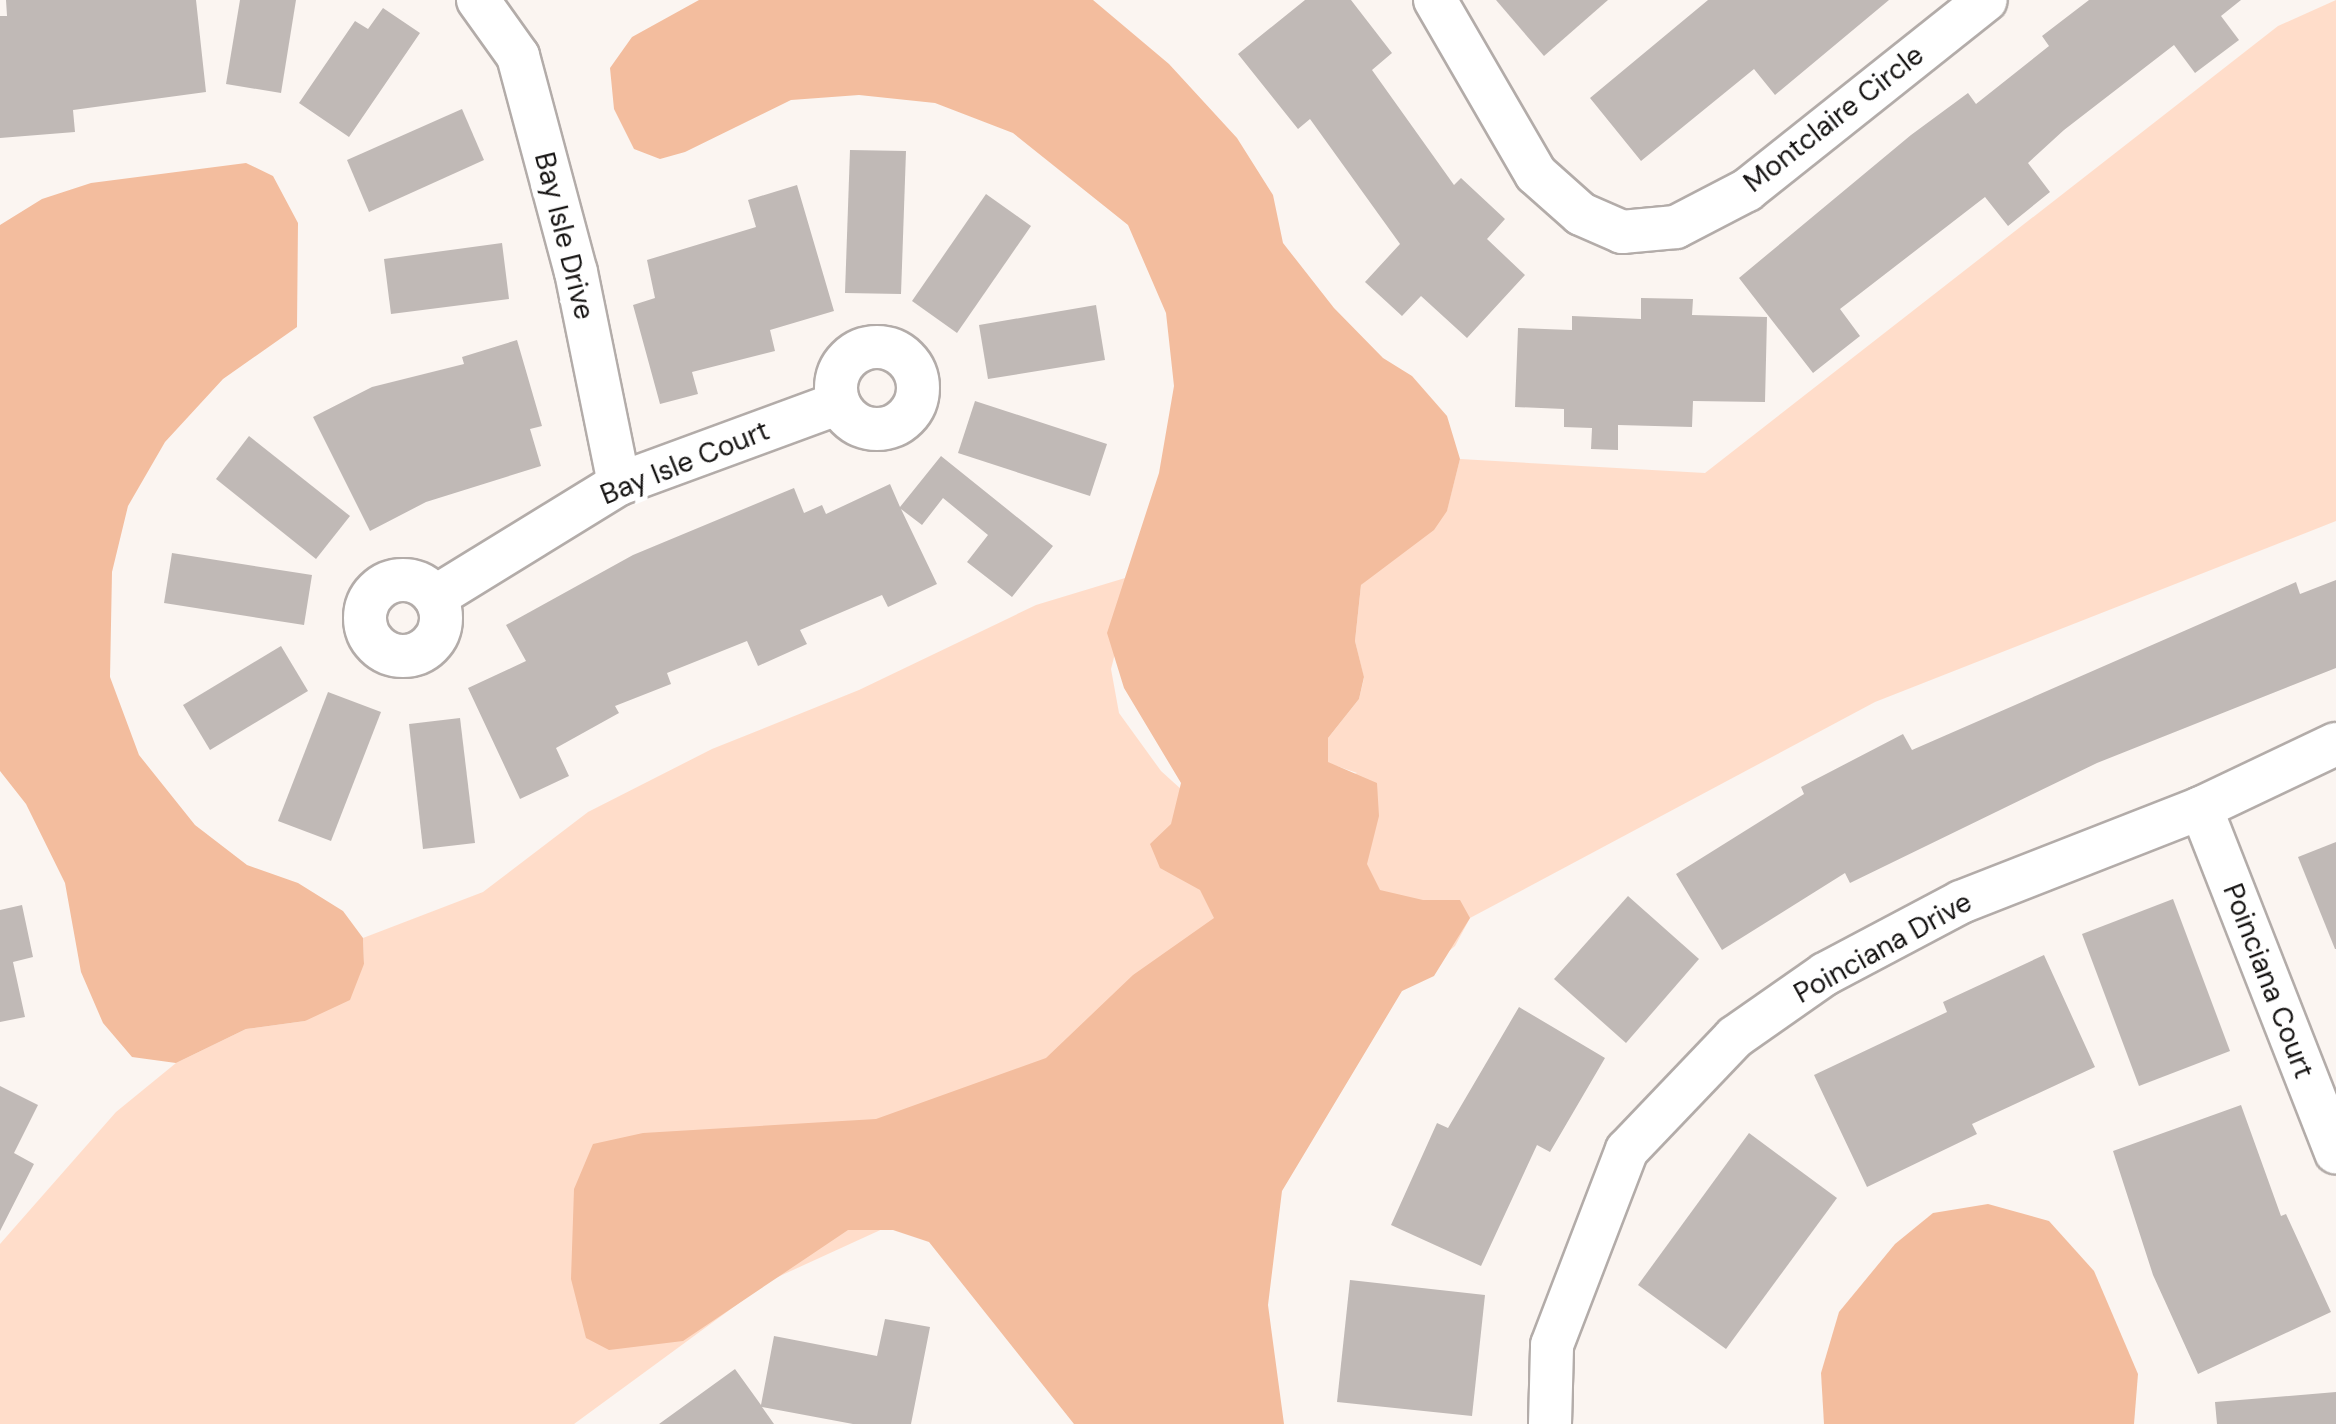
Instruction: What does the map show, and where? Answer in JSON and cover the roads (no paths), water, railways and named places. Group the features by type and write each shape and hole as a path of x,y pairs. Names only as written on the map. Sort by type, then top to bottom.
{"street":[{"name":"Bay Isle Drive","path":"478,0 518,56 576,272 619,484"},
{"name":"Montclaire Circle","path":"1435,0 1536,174 1581,214 1622,232 1676,226 1747,190 1986,0"},
{"name":"Bay Isle Court","path":"434,597 619,484 839,403"},
{"name":"Poinciana Drive","path":"1550,1424 1552,1345 1626,1150 1735,1037 1825,974 1961,902 2201,808 2336,744"},
{"name":"Poinciana Court","path":"2201,808 2336,1153"}]}
